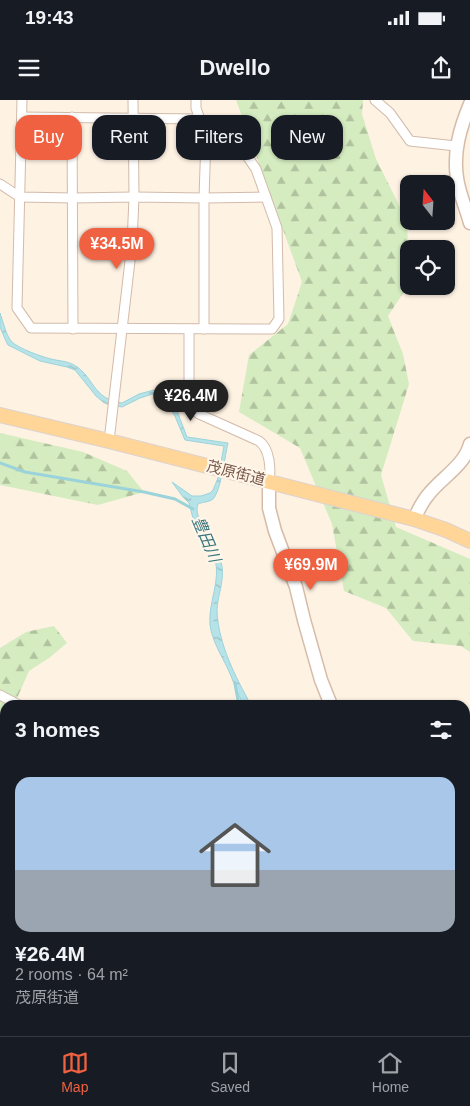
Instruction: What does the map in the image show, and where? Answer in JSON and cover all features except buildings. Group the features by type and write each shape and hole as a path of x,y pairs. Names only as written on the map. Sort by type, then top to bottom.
{"main road":[{"name":"茂原街道","path":"0,415 414,518 470,541"}],"street":[{"path":"22,100 22,115"},
{"path":"133,100 134,115"},
{"path":"196,100 199,115"},
{"path":"375,100 390,113 410,141 456,146"},
{"path":"470,104 456,146 457,179 470,223"},
{"path":"21,160 17,308 31,328 272,329 279,319 277,228 256,169 250,160"},
{"path":"73,160 73,329"},
{"path":"108,441 132,244 134,160"},
{"path":"204,329 205,160"},
{"path":"0,184 20,197 266,197"},
{"path":"189,329 190,406 199,414 263,444 266,451 270,474 270,508 275,531 296,587 321,680 329,700"},
{"path":"414,518 428,495 459,463 469,449 470,444"}],"path":[{"path":"0,1028 0,1036"}],"green space":[{"path":"236,100 363,100 362,114 376,159 400,207 400,230 407,230 408,240 400,240 400,295 402,295 388,316 403,354 409,384 381,475 396,527 470,559 470,652 461,646 413,641 386,608 344,591 332,524 300,448 239,412 249,355 288,324 302,282 258,160 261,160 261,115 241,115"},
{"path":"0,433 83,452 127,471 144,492 98,505 0,485"},
{"path":"54,626 67,643 29,671 16,700 0,700 0,648 26,632"}],"water":[{"path":"0,313 6,332 12,342 36,354 74,365 86,375 99,392 112,401 122,403 139,394 154,390 177,411 187,437 228,443 216,495 212,500 198,504 197,510 201,523 222,566 217,612 224,648 248,700 241,700 211,631 210,617 216,584 215,559 194,522 189,503 172,482 192,496 210,493 218,478 224,446 185,440 174,414 153,394 122,407 103,402 75,370 40,361 8,345 0,327"}],"waterway":[{"name":"豊田川","path":"0,463 25,472 175,499 193,509"},
{"name":"豊田川","path":"235,684 238,700"}]}
